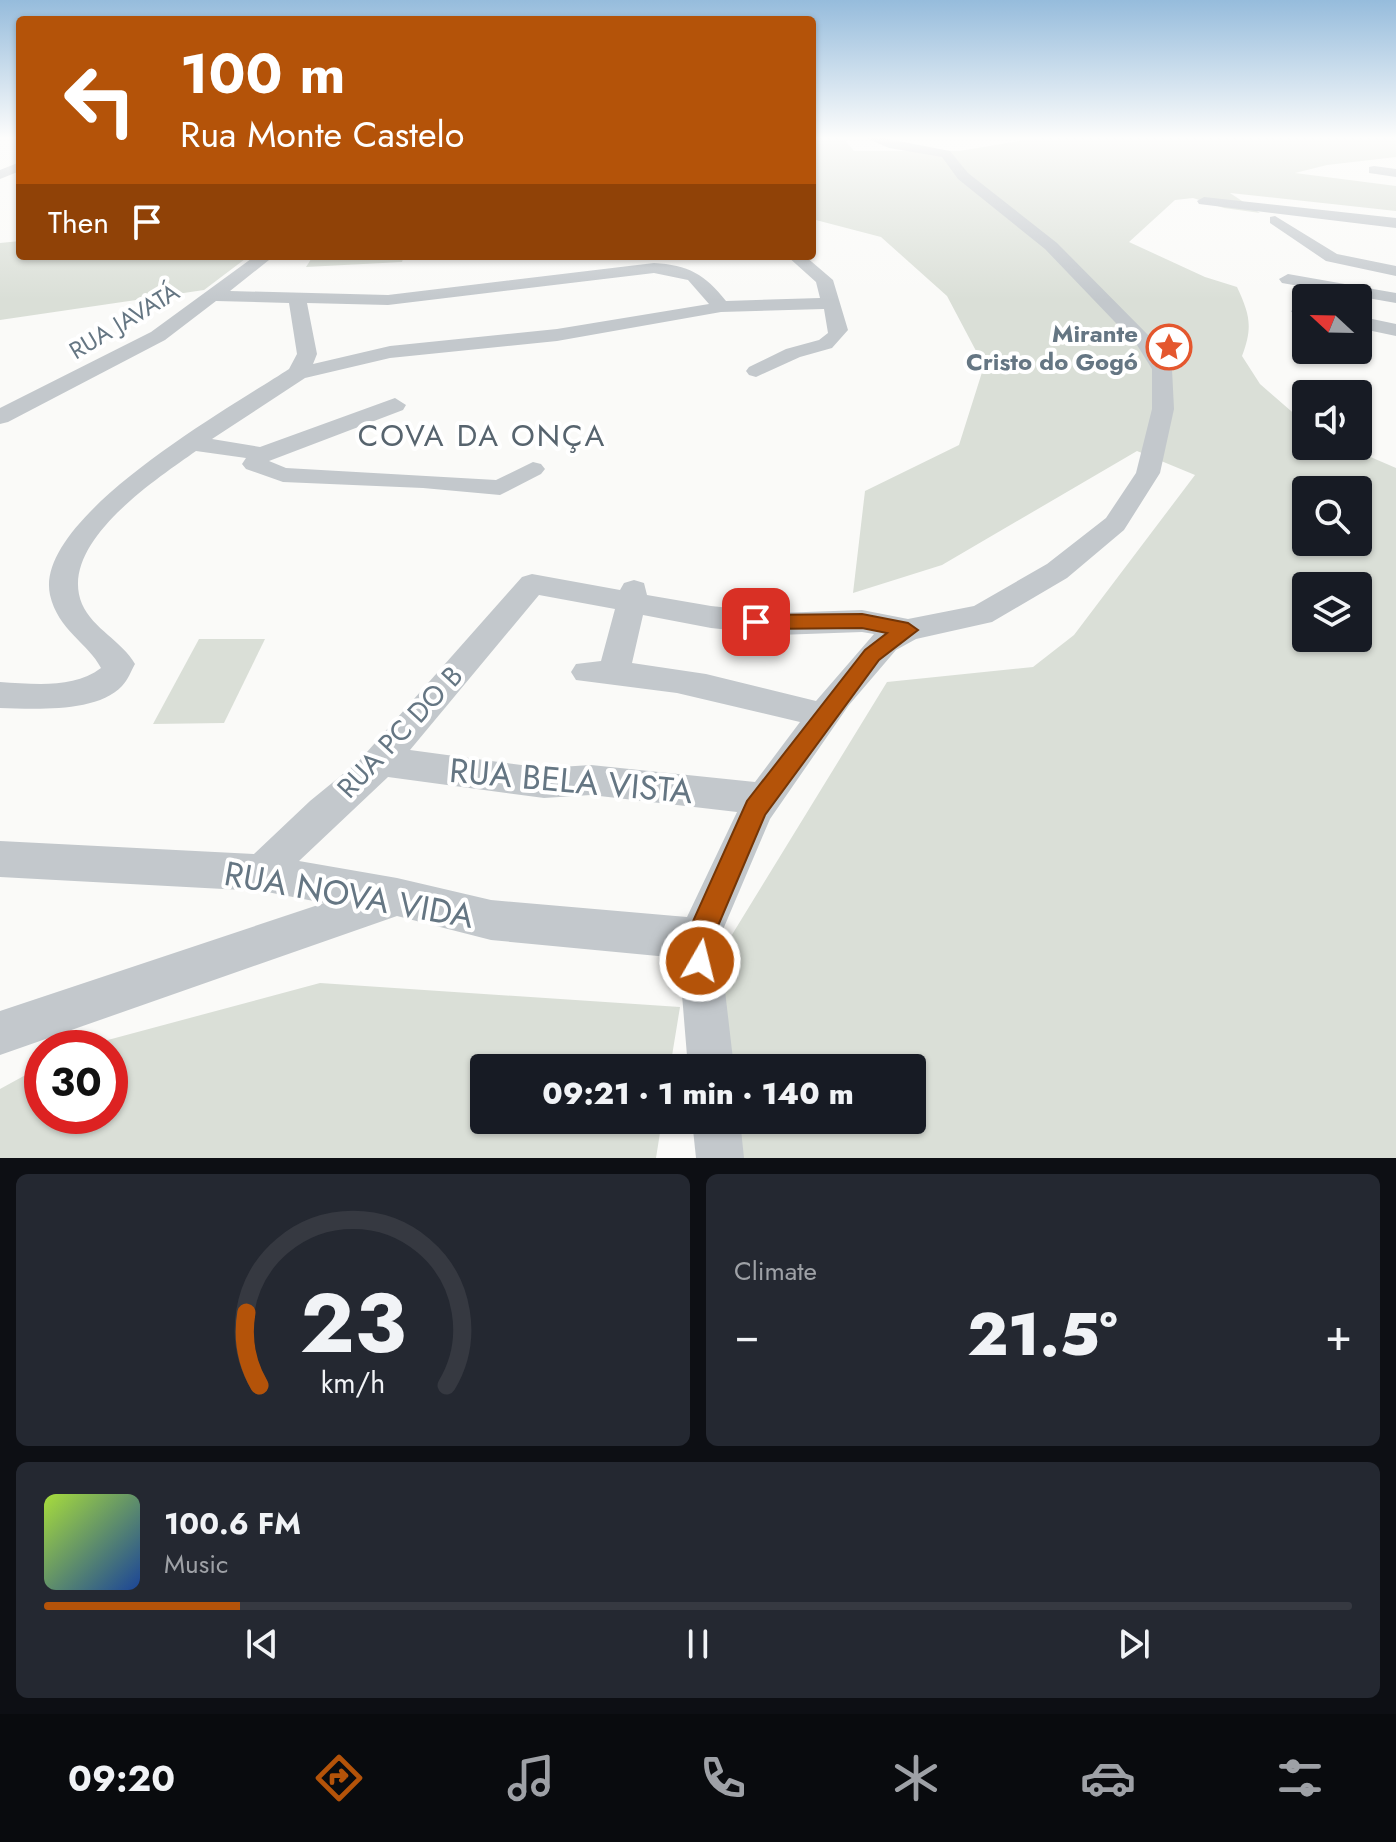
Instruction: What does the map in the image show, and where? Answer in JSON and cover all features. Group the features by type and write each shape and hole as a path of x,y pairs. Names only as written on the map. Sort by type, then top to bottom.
{"street":[{"path":"710,1054 698,939 741,839 763,799 823,716 885,642 908,630 982,615 1011,601 1057,571 1115,524 1148,473 1163,409 1162,369 1145,342 1051,246 983,192"},
{"path":"1204,201 1396,223"},
{"path":"1275,220 1318,250 1349,264 1396,271"},
{"name":"RUA JAVATÁ","path":"0,417 158,336 261,260"},
{"path":"756,371 793,353 827,344 836,337 838,322 824,280 800,260"},
{"path":"214,296 388,300 654,268 688,271 699,277 721,307"},
{"path":"1288,279 1396,298"},
{"path":"297,297 307,354 298,373"},
{"path":"0,695 86,692 107,682 119,664 83,630 70,606 63,580 71,553 92,524 121,496 192,443 298,373 390,352 557,335 721,307 831,303"},
{"path":"1372,325 1396,330"},
{"path":"192,443 262,454 395,405"},
{"path":"262,454 254,464 283,475 500,488 533,469"},
{"name":"RUA PC DO B","path":"262,873 380,761 532,584 632,597"},
{"path":"823,716 743,692 600,672 632,597 751,621 862,621 908,630"},
{"name":"RUA BELA VISTA","path":"380,761 544,783 591,780 763,799"},
{"name":"RUA NOVA VIDA","path":"0,859 262,873 397,897 491,920 698,939"},
{"path":"0,1033 397,897"},
{"path":"717,1134 720,1158"}],"shaded area":[{"path":"816,192 1396,192 1396,211 1230,193 1260,213 1224,208 1193,198 1175,200 1129,242 1205,277 1237,287 1248,321 1248,337 1242,356 1260,384 1292,412 1292,460 1372,458 1396,468 1396,1158 720,1158 717,1134 926,1134 926,1054 710,1054 703,982 887,682 1033,667 1074,635 1195,475 1137,451 942,565 853,593 865,491 959,445 984,366 947,296 881,237 816,220"},
{"path":"16,241 16,260 244,260 204,290 0,320 0,243"},
{"path":"310,260 403,260 402,262 306,267"},
{"path":"199,639 265,639 224,723 153,724"},
{"path":"320,983 680,1007 672,1054 470,1054 470,1134 660,1134 656,1158 0,1158 0,1089 24,1076 24,1134 128,1134 128,1035"}],"place":[{"name":"Mirante Cristo do Gogó","path":"1169,347"}],"district":[{"name":"COVA DA ONÇA","path":"482,435"}],"route":[{"path":"700,961 698,939 756,809 838,696 872,655 885,642 908,630 862,621 756,622"}]}
